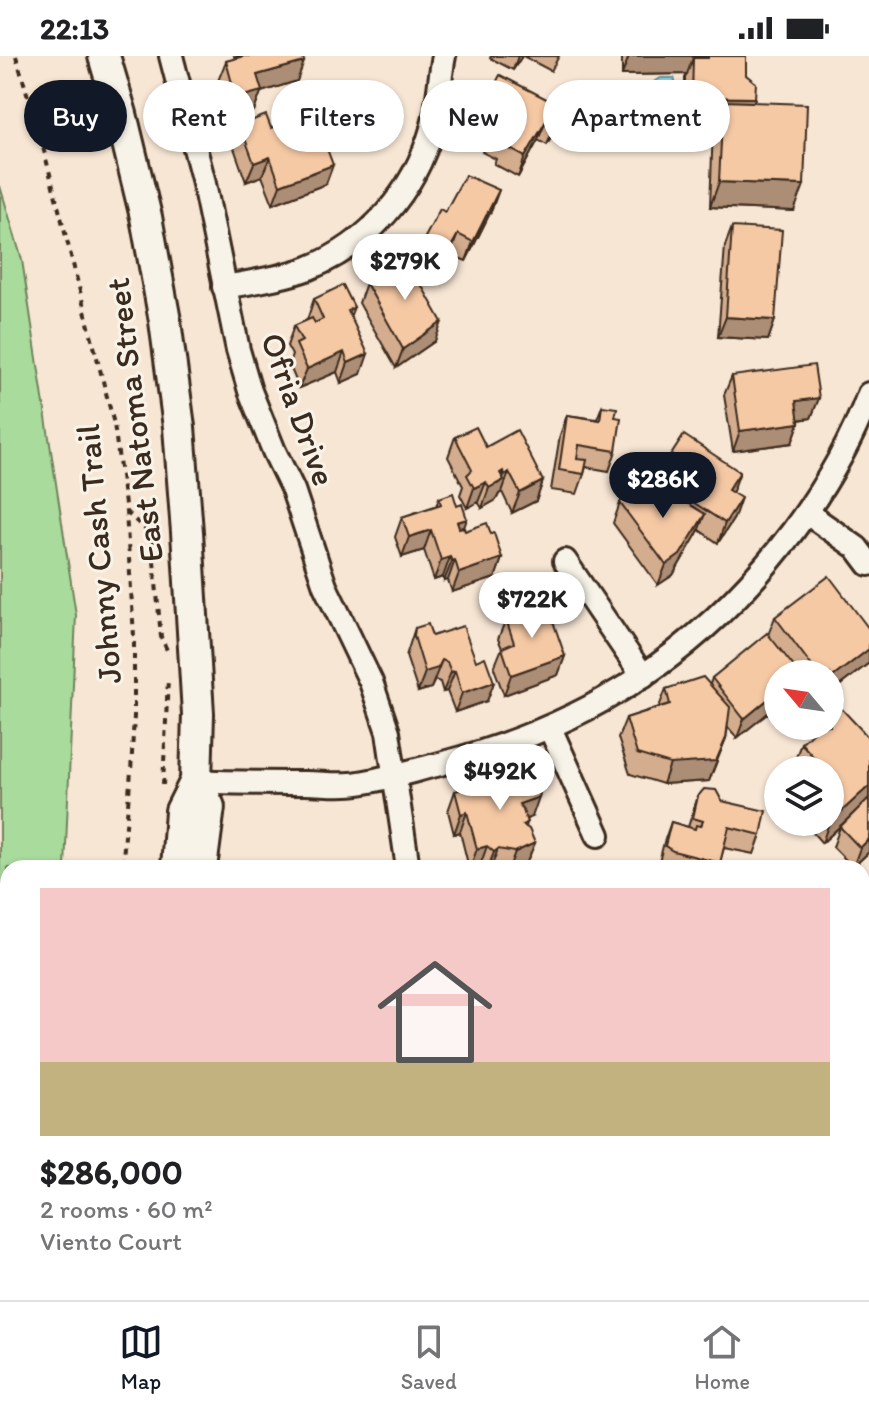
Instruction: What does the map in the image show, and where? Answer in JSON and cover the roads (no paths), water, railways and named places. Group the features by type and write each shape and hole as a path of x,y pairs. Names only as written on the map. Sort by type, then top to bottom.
{"main road":[{"name":"East Natoma Street","path":"104,56 146,217 165,321 179,427 198,714 196,781 181,811 178,860"},
{"name":"East Natoma Street","path":"196,781 209,807 202,860"}],"street":[{"name":"Ofria Drive","path":"171,56 203,179 224,287 250,391 293,490 325,586 371,682 388,732 407,860"},
{"path":"224,287 288,275 308,268 347,248 381,220 408,186 427,146 436,115 444,56"},
{"path":"196,781 356,783 499,747 550,728 605,699 643,676 692,639 768,565 807,513 834,469 869,394"},
{"path":"807,513 857,548 869,564"},
{"path":"565,561 643,676"},
{"path":"550,728 598,835"}]}
